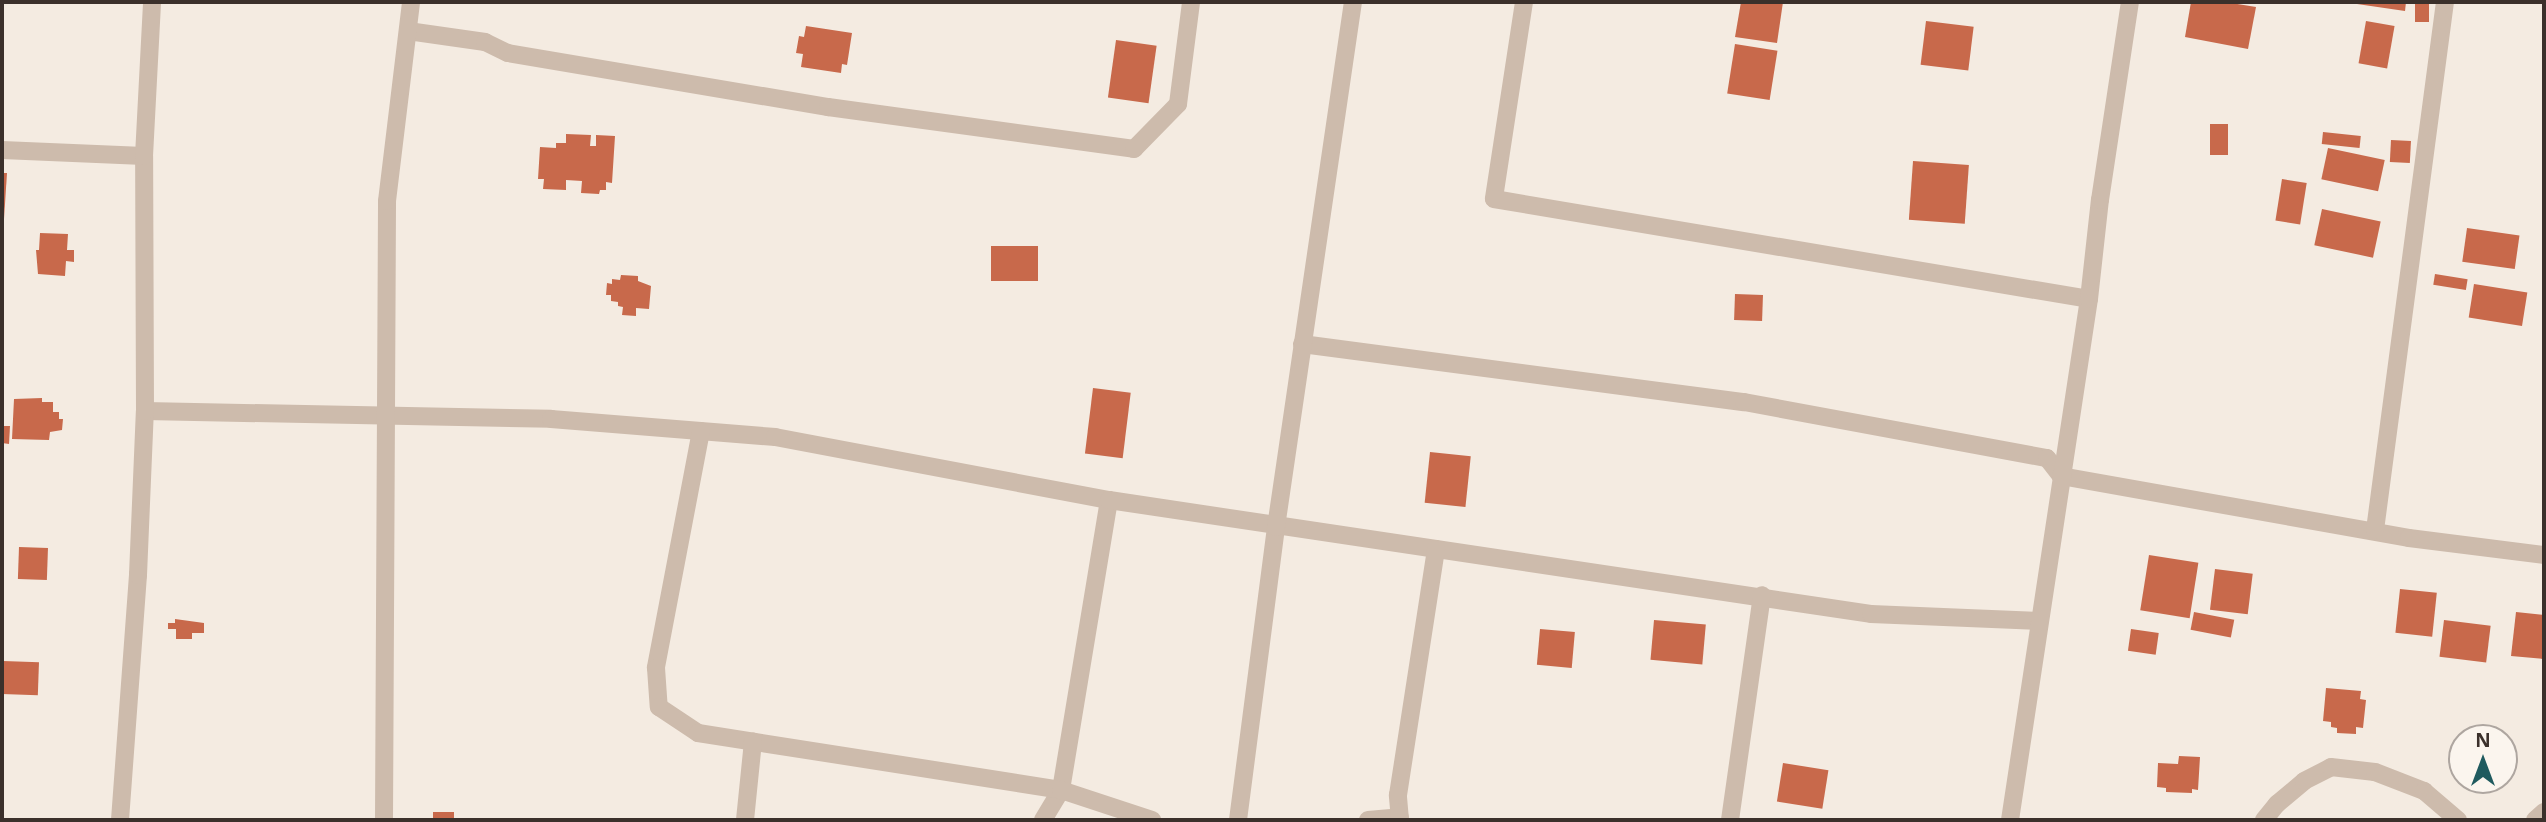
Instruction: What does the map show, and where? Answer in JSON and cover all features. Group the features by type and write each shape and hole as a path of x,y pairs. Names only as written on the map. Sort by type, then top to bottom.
{"street":[{"path":"120,820 138,575 145,411 144,156 152,2"},
{"path":"384,820 387,201 411,2"},
{"path":"408,32 485,42 508,53 828,107 1134,149 1178,104 1191,2"},
{"path":"1238,820 1276,527 1353,2"},
{"path":"1524,2 1494,199 2089,299"},
{"path":"2010,820 2038,621 2089,299 2100,200 2130,2"},
{"path":"2375,530 2445,2"},
{"path":"2,150 144,156"},
{"path":"1302,344 1744,402 2047,458 2061,476 2410,538 2543,549"},
{"path":"145,411 551,419 775,437 1109,500 1276,527 1762,595 1871,614 2038,621"},
{"path":"701,431 656,668 659,707 698,733 1061,790 1152,820"},
{"path":"1043,820 1061,790 1109,500"},
{"path":"1368,820 1400,819 1398,795 1436,549"},
{"path":"1730,820 1762,595"},
{"path":"745,820 753,741"},
{"path":"2264,820 2277,804 2304,781 2331,767 2375,772 2424,791 2458,820"},
{"path":"2535,820 2544,812"}],"building":[{"path":"1741,2 1783,2 1777,43 1735,37"},
{"path":"2191,2 2225,2 2256,7 2248,49 2185,37"},
{"path":"2357,2 2406,2 2405,11"},
{"path":"2415,2 2429,2 2429,22 2415,22"},
{"path":"1926,21 1974,27 1968,71 1921,65"},
{"path":"2366,21 2395,26 2387,68 2359,63"},
{"path":"806,26 852,33 847,65 842,64 841,73 801,67 803,54 796,53 799,36 804,37"},
{"path":"1116,40 1157,46 1149,103 1108,97"},
{"path":"1735,44 1777,51 1770,100 1727,93"},
{"path":"2210,124 2228,124 2228,155 2210,155"},
{"path":"2323,132 2361,136 2360,148 2322,144"},
{"path":"566,134 591,135 590,146 596,146 596,135 615,136 612,183 606,182 606,190 600,190 599,194 581,193 582,181 566,180 566,190 543,189 544,179 538,179 540,147 556,148 556,143 566,143"},
{"path":"2391,140 2411,141 2410,163 2390,162"},
{"path":"2328,148 2385,160 2378,191 2321,179"},
{"path":"1913,161 1969,165 1965,224 1909,220"},
{"path":"2,173 7,173 4,219 2,219"},
{"path":"2282,179 2307,183 2300,224 2275,220"},
{"path":"2322,209 2381,221 2373,258 2314,245"},
{"path":"2467,228 2519,235 2515,269 2462,262"},
{"path":"40,233 68,234 67,250 74,250 74,262 66,261 65,276 38,274 36,250 39,250"},
{"path":"991,246 1038,246 1038,281 991,281"},
{"path":"2435,274 2468,279 2466,290 2433,285"},
{"path":"621,275 638,276 638,281 651,286 649,309 636,308 636,316 622,315 623,307 618,306 618,302 611,301 611,295 606,295 607,283 612,284 612,279 620,280"},
{"path":"2474,284 2527,292 2522,326 2469,318"},
{"path":"1735,294 1763,295 1762,321 1734,320"},
{"path":"1093,388 1131,393 1123,458 1085,454"},
{"path":"42,398 42,402 53,402 53,412 59,412 59,419 63,419 62,430 50,432 49,440 12,439 14,399"},
{"path":"2,426 10,426 9,444 2,443"},
{"path":"1430,452 1471,456 1465,507 1425,503"},
{"path":"19,547 48,548 47,580 18,579"},
{"path":"2149,555 2198,563 2190,618 2140,610"},
{"path":"2215,569 2253,574 2248,614 2210,610"},
{"path":"2400,589 2437,593 2432,637 2395,633"},
{"path":"2194,612 2234,620 2231,637 2191,630"},
{"path":"2516,612 2544,615 2544,659 2511,656"},
{"path":"175,619 204,623 204,633 192,633 192,639 176,639 176,629 168,629 168,623 175,623"},
{"path":"1654,620 1706,625 1702,664 1651,660"},
{"path":"2444,620 2491,626 2486,662 2439,657"},
{"path":"1540,629 1575,632 1572,668 1537,665"},
{"path":"2131,629 2159,633 2156,655 2128,651"},
{"path":"3,661 39,662 38,695 2,694"},
{"path":"2326,688 2361,691 2360,699 2366,700 2363,728 2356,727 2356,734 2337,733 2337,728 2331,727 2331,722 2323,721"},
{"path":"2179,756 2200,757 2198,790 2192,789 2192,793 2166,792 2166,788 2157,787 2158,763 2178,764"},
{"path":"1783,763 1828,770 1822,809 1777,802"},
{"path":"433,812 454,812 454,820 433,820"}]}
